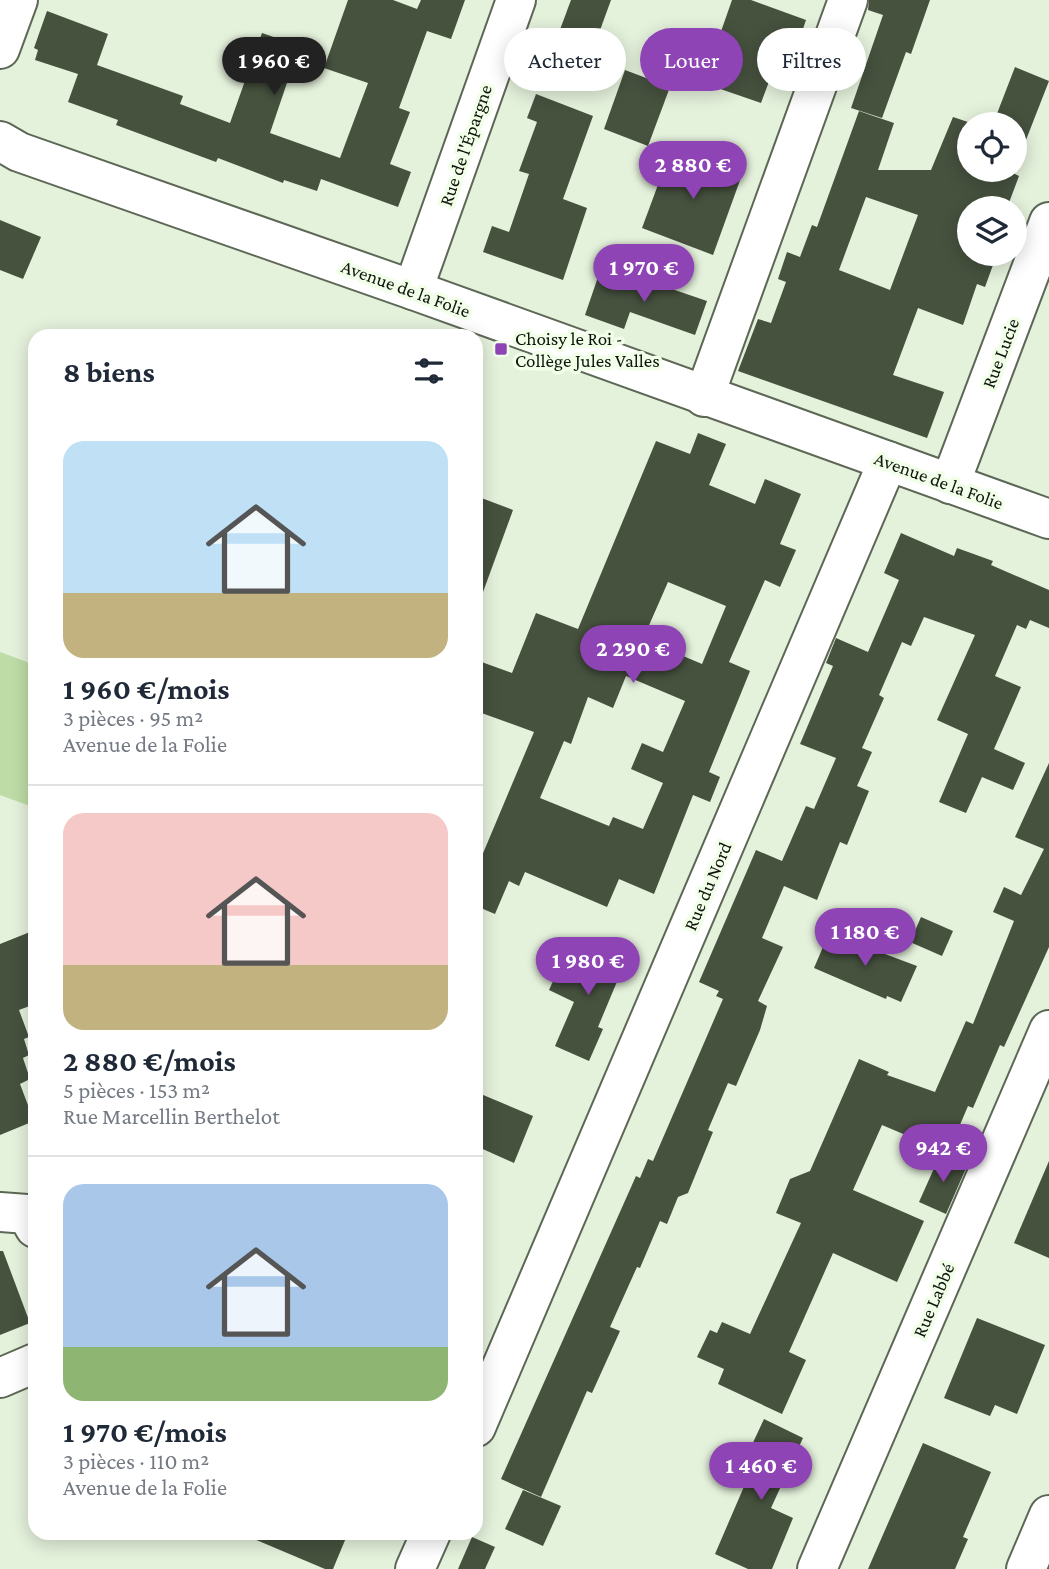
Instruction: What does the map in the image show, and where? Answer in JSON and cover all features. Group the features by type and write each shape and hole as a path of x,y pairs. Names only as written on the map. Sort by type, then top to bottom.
{"street":[{"path":"0,49 18,0"},
{"name":"Rue de l'Épargne","path":"413,290 516,0"},
{"path":"704,397 848,0"},
{"name":"Avenue de la Folie","path":"0,141 19,152 413,290 1049,519"},
{"name":"Rue Lucie","path":"950,484 1049,222"},
{"name":"Rue du Nord","path":"483,1411 888,461"},
{"name":"Rue Labbé","path":"817,1569 1049,1030"},
{"path":"0,1378 28,1366"},
{"path":"1026,1569 1049,1515"},
{"path":"415,1569 427,1540"}],"green space":[{"path":"0,652 28,662 28,805 0,795"}],"building":[{"path":"348,0 393,0 417,9 421,0 465,0 451,39 427,31 399,108 410,112 390,164 411,172 398,207 321,179 317,191 284,180 283,183 218,158 216,162 116,125 118,120 68,102 78,74 35,60 38,50 34,48 47,11 108,34 97,65 183,96 180,104 230,123 262,33 308,49 299,74 291,71 270,133 340,158 368,83 324,68"},
{"path":"571,0 611,0 601,28 561,28"},
{"path":"732,0 751,0 806,20 803,28 757,28 757,91 766,91 761,103 726,91 743,91 743,28 722,28"},
{"path":"869,0 930,0 911,54 906,52 882,118 851,108 857,91 866,91 866,64 883,15 868,10"},
{"path":"1015,67 1049,81 1027,137 1027,112 998,112"},
{"path":"626,70 640,76 640,91 669,91 648,146 604,129 618,91 626,91"},
{"path":"536,94 593,116 563,199 587,208 563,280 483,252 492,226 509,232 529,174 519,171 537,122 527,118"},
{"path":"859,111 894,123 878,170 931,170 953,117 957,118 957,182 1017,182 1012,196 957,196 957,266 993,266 985,287 977,284 963,325 918,308 893,375 944,392 927,438 738,371 758,319 771,323 786,282 778,279 787,252 800,257 812,225 817,227","holes":["866,197 918,215 890,290 839,270"]},
{"path":"672,147 743,172 713,255 642,228"},
{"path":"0,220 41,237 23,279 0,270"},
{"path":"622,272 707,301 695,335 630,312 624,329 585,315 598,277 618,284"},
{"path":"698,433 726,444 709,485 755,504 765,479 801,494 780,544 796,550 780,587 765,580 729,662 750,671 709,772 720,777 710,802 693,795 654,894 619,879 607,907 525,872 519,886 509,881 495,914 483,909 483,853 534,732 483,714 483,663 512,673 536,613 578,629 656,441 690,454","holes":["668,582 726,606 702,664 643,639","626,676 685,701 663,752 642,743 631,769 663,783 643,829 613,817 609,826 540,798 564,741 571,744 588,697 613,708"]},
{"path":"483,499 513,510 483,592"},
{"path":"901,533 954,556 957,548 993,561 991,565 1049,590 1049,628 1030,620 1026,629 1017,625 995,676 1021,687 994,749 1025,763 1013,790 982,777 966,813 939,802 968,734 937,720 975,635 924,617 911,646 902,642 879,695 884,698 862,748 872,752 857,786 869,791 847,845 840,842 817,900 784,886 762,938 783,947 758,1001 767,1006 760,1030 736,1086 728,1083 708,1130 713,1132 688,1193 678,1197 667,1224 660,1221 640,1268 637,1267 610,1327 620,1331 592,1393 587,1391 541,1497 501,1479 636,1176 640,1178 648,1159 653,1161 723,999 716,996 719,991 699,982 756,850 782,861 806,806 814,809 836,758 800,744 833,666 826,663 836,638 868,652 899,580 884,573"},
{"path":"1049,763 1049,947 1004,1047 1000,1045 973,1108 968,1106 948,1153 882,1125 853,1190 924,1221 897,1282 833,1253 789,1352 806,1360 782,1414 718,1384 724,1369 697,1357 710,1330 717,1333 722,1322 750,1334 801,1223 776,1213 790,1179 810,1171 859,1059 889,1072 887,1075 935,1092 966,1021 973,1024 1014,921 993,912 1004,887 1021,895 1044,849 1015,837"},
{"path":"921,917 953,931 942,956 910,942"},
{"path":"28,933 28,1007 19,1010 28,1034 24,1039 28,1056 23,1058 28,1080 20,1084 28,1105 28,1123 0,1135 0,944"},
{"path":"829,933 917,966 901,1002 887,996 886,999 814,968"},
{"path":"595,939 629,953 598,1027 603,1029 589,1061 555,1046 574,1002 549,990 561,964 580,972"},
{"path":"483,1095 533,1116 514,1163 483,1149"},
{"path":"940,1155 967,1166 946,1214 919,1202"},
{"path":"1049,1161 1049,1258 1014,1243"},
{"path":"0,1251 3,1251 28,1324 0,1335"},
{"path":"977,1318 1045,1345 1017,1414 995,1405 990,1416 944,1398"},
{"path":"764,1419 803,1438 771,1508 793,1518 772,1569 748,1569 715,1554 752,1468 743,1464"},
{"path":"923,1443 991,1472 963,1537 968,1539 955,1569 868,1569"},
{"path":"523,1490 561,1506 543,1546 505,1529"},
{"path":"257,1540 345,1540 333,1569 325,1569"},
{"path":"471,1540 479,1540 495,1547 485,1569 458,1569"}],"place":[{"name":"Choisy le Roi - Collège Jules Valles","path":"501,349"}]}
